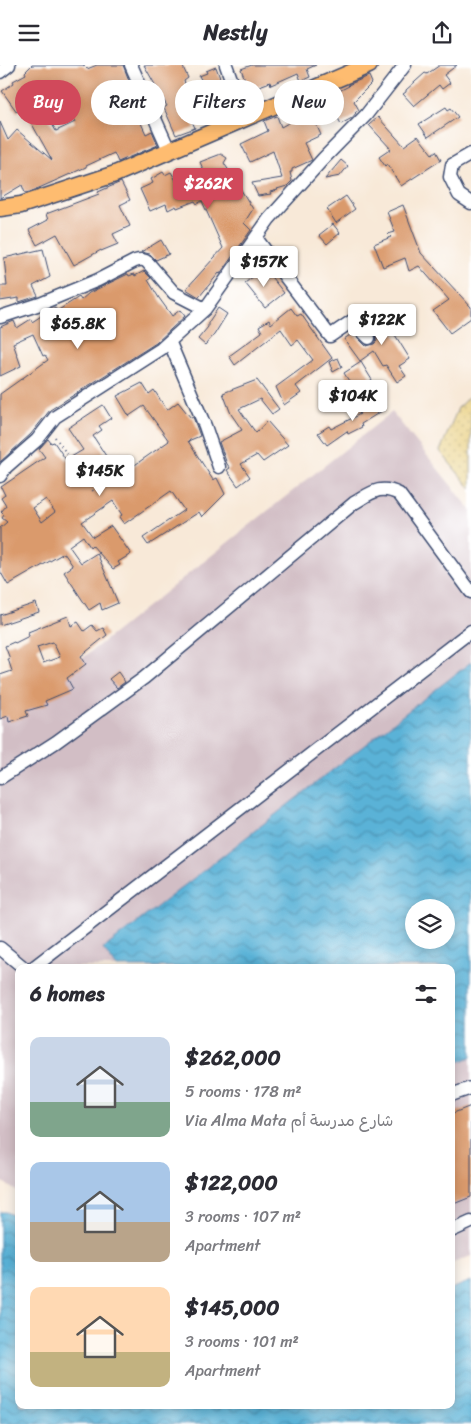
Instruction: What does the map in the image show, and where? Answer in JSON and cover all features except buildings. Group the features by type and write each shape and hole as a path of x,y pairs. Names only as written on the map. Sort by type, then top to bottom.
{"main road":[{"path":"264,110 369,65"},
{"path":"0,208 21,205 116,174 228,125"}],"street":[{"path":"0,72 9,65"},
{"path":"131,65 169,150"},
{"path":"226,65 231,80"},
{"path":"0,475 6,467 37,440 55,417 170,343 205,309 269,219 366,115 405,65"},
{"path":"471,154 452,165 450,177 459,195 471,203"},
{"path":"256,238 330,336 352,321 369,338"},
{"path":"0,317 40,304 142,259 149,263 174,293 205,309"},
{"path":"170,343 205,426 219,467"},
{"path":"0,778 56,742 144,677 348,508 378,489 389,489 399,494 471,592"},
{"path":"38,964 471,631"},
{"path":"0,948 19,964"},
{"path":"455,1094 471,1088"},
{"path":"455,1229 471,1222"}],"path":[{"path":"47,427 94,491"}],"shaded area":[{"path":"392,412 471,510 471,662 103,949 115,964 15,964 15,1190 0,1180 0,690 65,672"},
{"path":"471,1057 471,1256 455,1262 455,1063"}],"sand":[{"path":"471,394 471,489 440,451 458,408"}],"water":[{"path":"471,662 471,1057 455,1063 455,964 115,964 103,949"},
{"path":"0,1212 6,1212 15,1216 15,1409 455,1409 455,1287 471,1281 471,1424 0,1424"}]}
